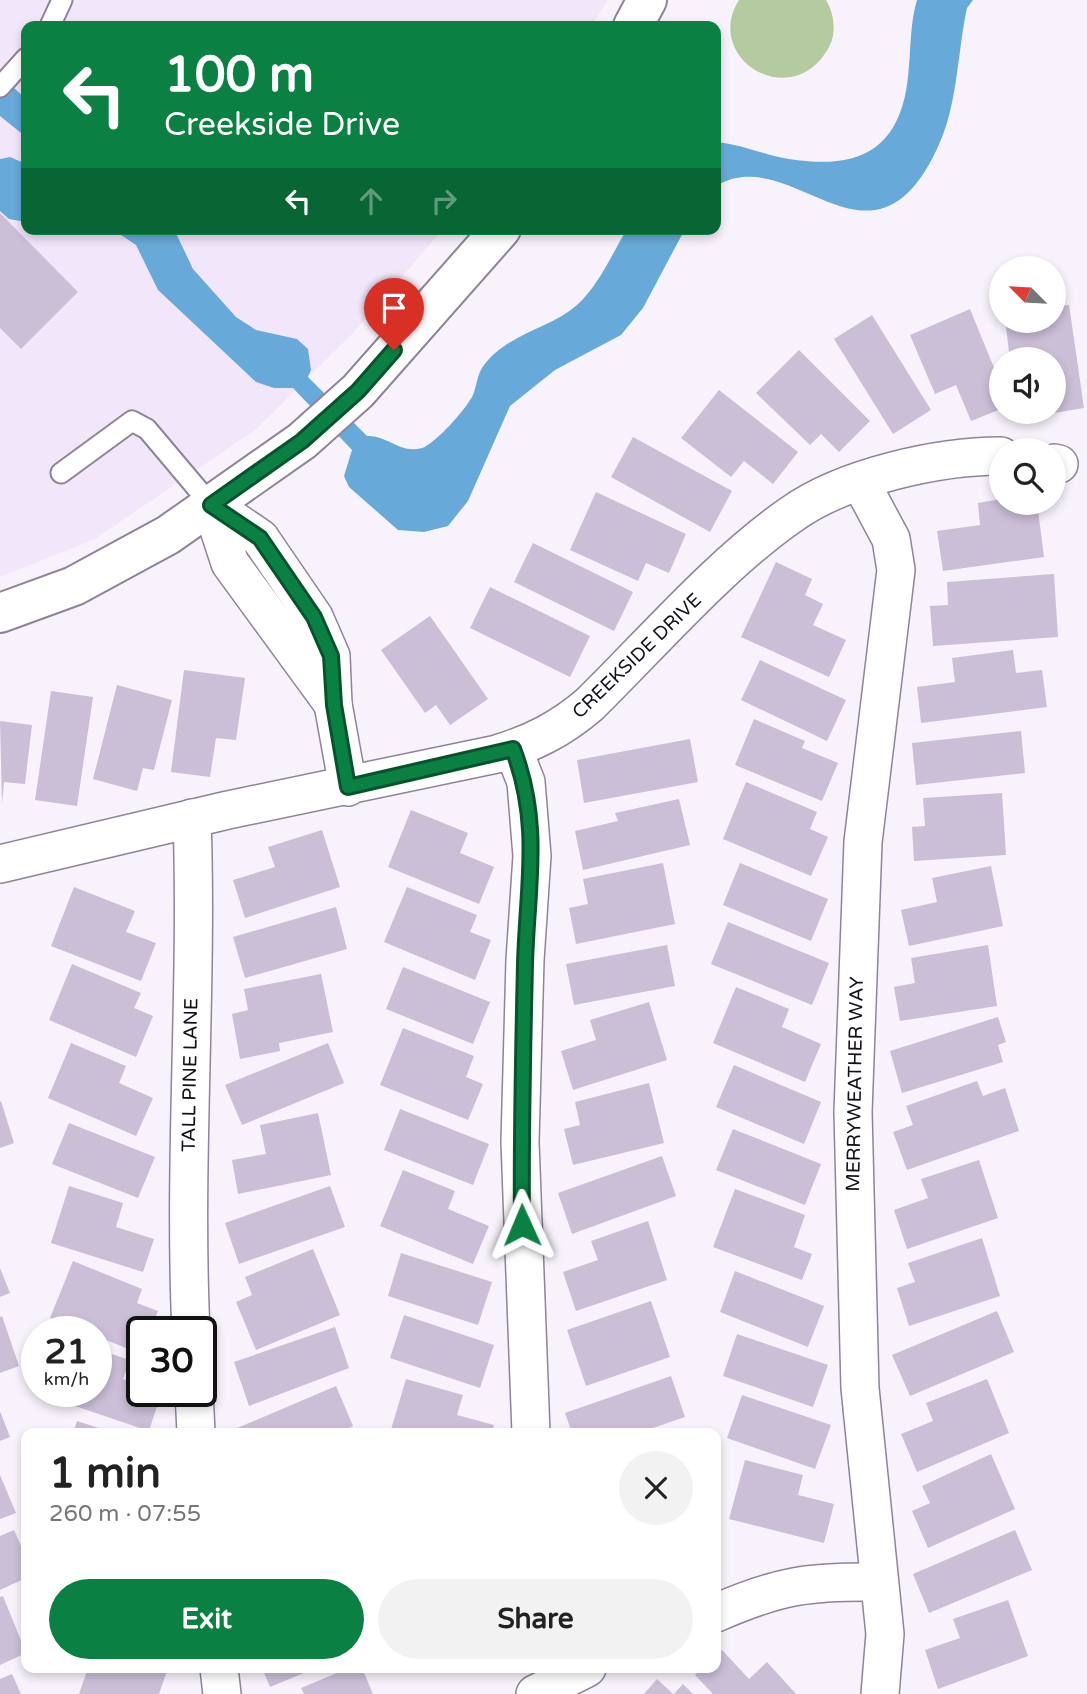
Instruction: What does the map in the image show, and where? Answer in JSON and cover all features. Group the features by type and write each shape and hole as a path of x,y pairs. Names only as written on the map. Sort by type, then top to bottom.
{"street":[{"path":"636,21 648,0"},
{"path":"0,613 74,586 169,535 302,441 358,391 497,235"},
{"name":"CREEKSIDE DRIVE","path":"0,864 192,818 348,787 513,749 563,727 590,704 747,549 794,512 912,465 964,456 989,456"},
{"name":"MERRYWEATHER WAY","path":"862,483 891,539 896,570 863,842 853,1112 860,1388 885,1634 880,1694"},
{"path":"211,505 260,538 314,617 331,656 334,705 348,787"},
{"path":"513,749 526,782 532,856 525,960 520,1142 531,1428"},
{"name":"TALL PINE LANE","path":"191,1316 188,1174 195,898 192,818"},
{"path":"195,1407 196,1428"},
{"path":"721,1611 777,1589 819,1581 879,1583"},
{"path":"220,1673 222,1694"},
{"path":"536,1694 574,1673"}],"lane":[{"path":"52,21 62,0"},
{"path":"0,87 21,64"},
{"path":"61,473 132,421 147,429 211,505"}],"shaded area":[{"path":"0,0 607,0 595,21 21,21 21,235 438,235 352,334 255,430 95,539 0,577"}],"green space":[{"path":"739,0 826,0 834,23 829,47 813,67 795,76 775,77 757,71 742,58 732,42 731,22"}],"water":[{"path":"917,0 973,0 967,8 953,98 944,132 937,149 912,189 885,207 858,210 831,203 774,180 745,177 721,184 721,143 780,157 830,162 864,154 877,146 898,117 905,96 912,23"},
{"path":"0,75 21,94 21,133 0,116"},
{"path":"10,157 21,162 21,221 9,219 0,211 0,159"},
{"path":"121,235 177,235 193,269 236,317 256,330 297,339 308,349 311,370 308,377 367,436 414,449 428,445 458,416 473,395 482,368 494,354 517,338 566,313 585,297 599,279 624,235 682,235 643,308 621,335 555,370 510,406 468,501 448,526 424,532 398,530 349,487 344,476 352,450 293,388 274,388 256,382 158,290 136,245"}],"building":[{"path":"0,213 78,292 21,349 0,328"},
{"path":"1066,305 1069,305 1084,408 1066,411 1066,347 1008,347 1007,333 1066,333"},
{"path":"970,309 989,356 989,414 971,421 956,385 935,394 910,335"},
{"path":"872,315 931,410 893,434 834,339"},
{"path":"799,350 870,421 839,452 821,434 810,445 756,393"},
{"path":"719,390 798,452 773,484 744,461 731,477 681,438"},
{"path":"633,437 732,491 710,532 611,477"},
{"path":"596,492 686,534 669,573 646,563 638,581 570,550"},
{"path":"989,501 989,515 1039,515 1044,557 943,571 937,531 980,525 978,503"},
{"path":"533,543 633,592 614,631 514,582"},
{"path":"776,562 812,579 805,595 823,604 813,625 846,640 829,677 741,637"},
{"path":"1054,574 1058,637 933,646 930,606 948,605 947,582"},
{"path":"490,587 590,636 570,677 470,628"},
{"path":"430,616 488,699 450,725 436,705 425,713 381,650"},
{"path":"1013,650 1016,673 1042,670 1047,707 921,723 917,687 955,682 952,658"},
{"path":"760,660 846,700 827,741 741,700"},
{"path":"184,670 245,678 236,740 216,738 210,777 171,772"},
{"path":"117,685 172,700 154,770 143,768 137,791 93,779"},
{"path":"51,691 93,697 77,806 35,800"},
{"path":"754,719 805,741 802,748 838,763 822,801 735,765"},
{"path":"0,721 32,725 25,784 4,782 2,804"},
{"path":"1021,731 1025,773 916,785 912,743"},
{"path":"690,739 698,782 584,803 577,760"},
{"path":"746,782 817,812 810,829 828,837 811,876 723,839"},
{"path":"1002,793 1006,855 914,861 912,827 925,826 923,798"},
{"path":"679,799 690,845 583,870 575,831 618,821 615,813"},
{"path":"411,810 468,833 460,853 494,867 479,904 388,867"},
{"path":"322,830 340,887 245,918 233,880 275,867 268,847"},
{"path":"663,863 675,924 576,944 569,908 588,904 583,879"},
{"path":"740,863 828,899 811,941 723,905"},
{"path":"991,866 1003,926 909,946 901,910 937,902 932,878"},
{"path":"74,887 135,911 126,932 156,943 141,981 51,946"},
{"path":"407,887 477,915 470,932 491,940 475,980 384,942"},
{"path":"336,907 347,949 245,978 233,937"},
{"path":"728,922 829,963 812,1005 711,964"},
{"path":"667,945 675,986 574,1005 566,964"},
{"path":"988,945 997,1006 900,1021 894,987 915,983 911,958"},
{"path":"72,964 141,993 134,1008 153,1016 136,1057 49,1020"},
{"path":"403,967 490,1002 473,1044 386,1009"},
{"path":"321,974 333,1032 279,1043 280,1051 240,1059 232,1014 248,1010 244,989"},
{"path":"736,987 789,1009 782,1027 821,1044 805,1082 713,1043"},
{"path":"649,1002 667,1060 573,1090 561,1051 596,1040 590,1020"},
{"path":"998,1017 1006,1042 998,1045 1003,1062 902,1093 890,1051"},
{"path":"403,1028 474,1056 466,1077 483,1084 468,1120 380,1085"},
{"path":"71,1043 126,1066 119,1083 153,1098 136,1136 48,1098"},
{"path":"328,1043 344,1083 242,1125 225,1085"},
{"path":"734,1065 821,1102 804,1144 716,1107"},
{"path":"977,1081 983,1096 1005,1088 1019,1131 907,1170 893,1132 913,1125 906,1106"},
{"path":"649,1083 664,1143 573,1165 564,1129 580,1125 575,1102"},
{"path":"0,1102 14,1143 0,1148"},
{"path":"400,1109 489,1144 473,1185 384,1150"},
{"path":"318,1113 331,1175 238,1194 232,1160 266,1154 260,1125"},
{"path":"69,1123 155,1157 138,1198 52,1164"},
{"path":"733,1129 821,1164 805,1205 716,1170"},
{"path":"662,1156 676,1196 572,1234 558,1193"},
{"path":"979,1160 998,1218 907,1249 894,1210 928,1198 921,1179"},
{"path":"403,1170 455,1191 448,1209 489,1226 473,1264 380,1226"},
{"path":"69,1186 123,1203 116,1227 154,1239 143,1272 51,1243"},
{"path":"330,1186 345,1227 239,1264 225,1223"},
{"path":"735,1189 805,1215 794,1247 812,1254 802,1280 713,1247"},
{"path":"648,1221 667,1280 576,1311 563,1272 598,1260 591,1241"},
{"path":"982,1238 1000,1296 909,1326 897,1288 915,1282 908,1263"},
{"path":"313,1249 340,1315 256,1350 236,1302 252,1295 245,1277"},
{"path":"401,1253 492,1282 478,1325 388,1296"},
{"path":"73,1261 142,1289 137,1303 158,1311 156,1316 126,1316 126,1348 112,1342 112,1316 51,1316"},
{"path":"0,1268 10,1293 0,1297"},
{"path":"735,1271 824,1306 808,1347 720,1312"},
{"path":"651,1301 670,1357 586,1386 567,1330"},
{"path":"997,1311 1014,1352 910,1396 892,1355"},
{"path":"404,1315 494,1345 480,1388 390,1358"},
{"path":"2,1316 19,1366 0,1373 0,1317"},
{"path":"335,1327 349,1368 249,1406 234,1362"},
{"path":"737,1334 828,1365 813,1407 723,1376"},
{"path":"112,1354 126,1359 123,1379 126,1380 126,1407 157,1407 150,1428 140,1428 78,1407 112,1407"},
{"path":"671,1376 685,1417 653,1428 570,1428 565,1413"},
{"path":"406,1379 463,1395 457,1415 494,1425 493,1428 391,1428"},
{"path":"987,1379 1009,1433 917,1472 901,1434 933,1421 926,1403"},
{"path":"336,1386 353,1426 348,1428 237,1428"},
{"path":"742,1395 831,1425 815,1469 727,1438"},
{"path":"0,1411 10,1437 0,1441"},
{"path":"77,1421 99,1428 75,1428"},
{"path":"991,1454 1015,1509 928,1548 912,1511 930,1503 922,1486"},
{"path":"745,1460 803,1475 798,1495 834,1504 824,1543 729,1519"},
{"path":"0,1475 16,1513 0,1519"},
{"path":"14,1530 21,1546 21,1580 0,1590 0,1536"},
{"path":"1015,1530 1032,1570 929,1613 913,1574"},
{"path":"3,1596 21,1641 21,1655 0,1665 0,1597"},
{"path":"1008,1600 1028,1656 938,1689 925,1650 960,1638 953,1619"},
{"path":"721,1651 749,1679 767,1662 796,1694 713,1694 695,1675 721,1673"},
{"path":"86,1673 166,1673 159,1694 79,1694"},
{"path":"264,1673 304,1673 270,1687"},
{"path":"337,1673 364,1673 373,1694 304,1694 301,1688"},
{"path":"12,1674 21,1694 0,1694 0,1679"},
{"path":"657,1679 673,1694 644,1694"},
{"path":"683,1684 693,1694 674,1694"}],"route":[{"path":"394,350 358,391 302,441 211,505 260,538 314,617 331,656 334,705 348,787 513,749 526,782 532,856 522,1064 522,1225"}]}
